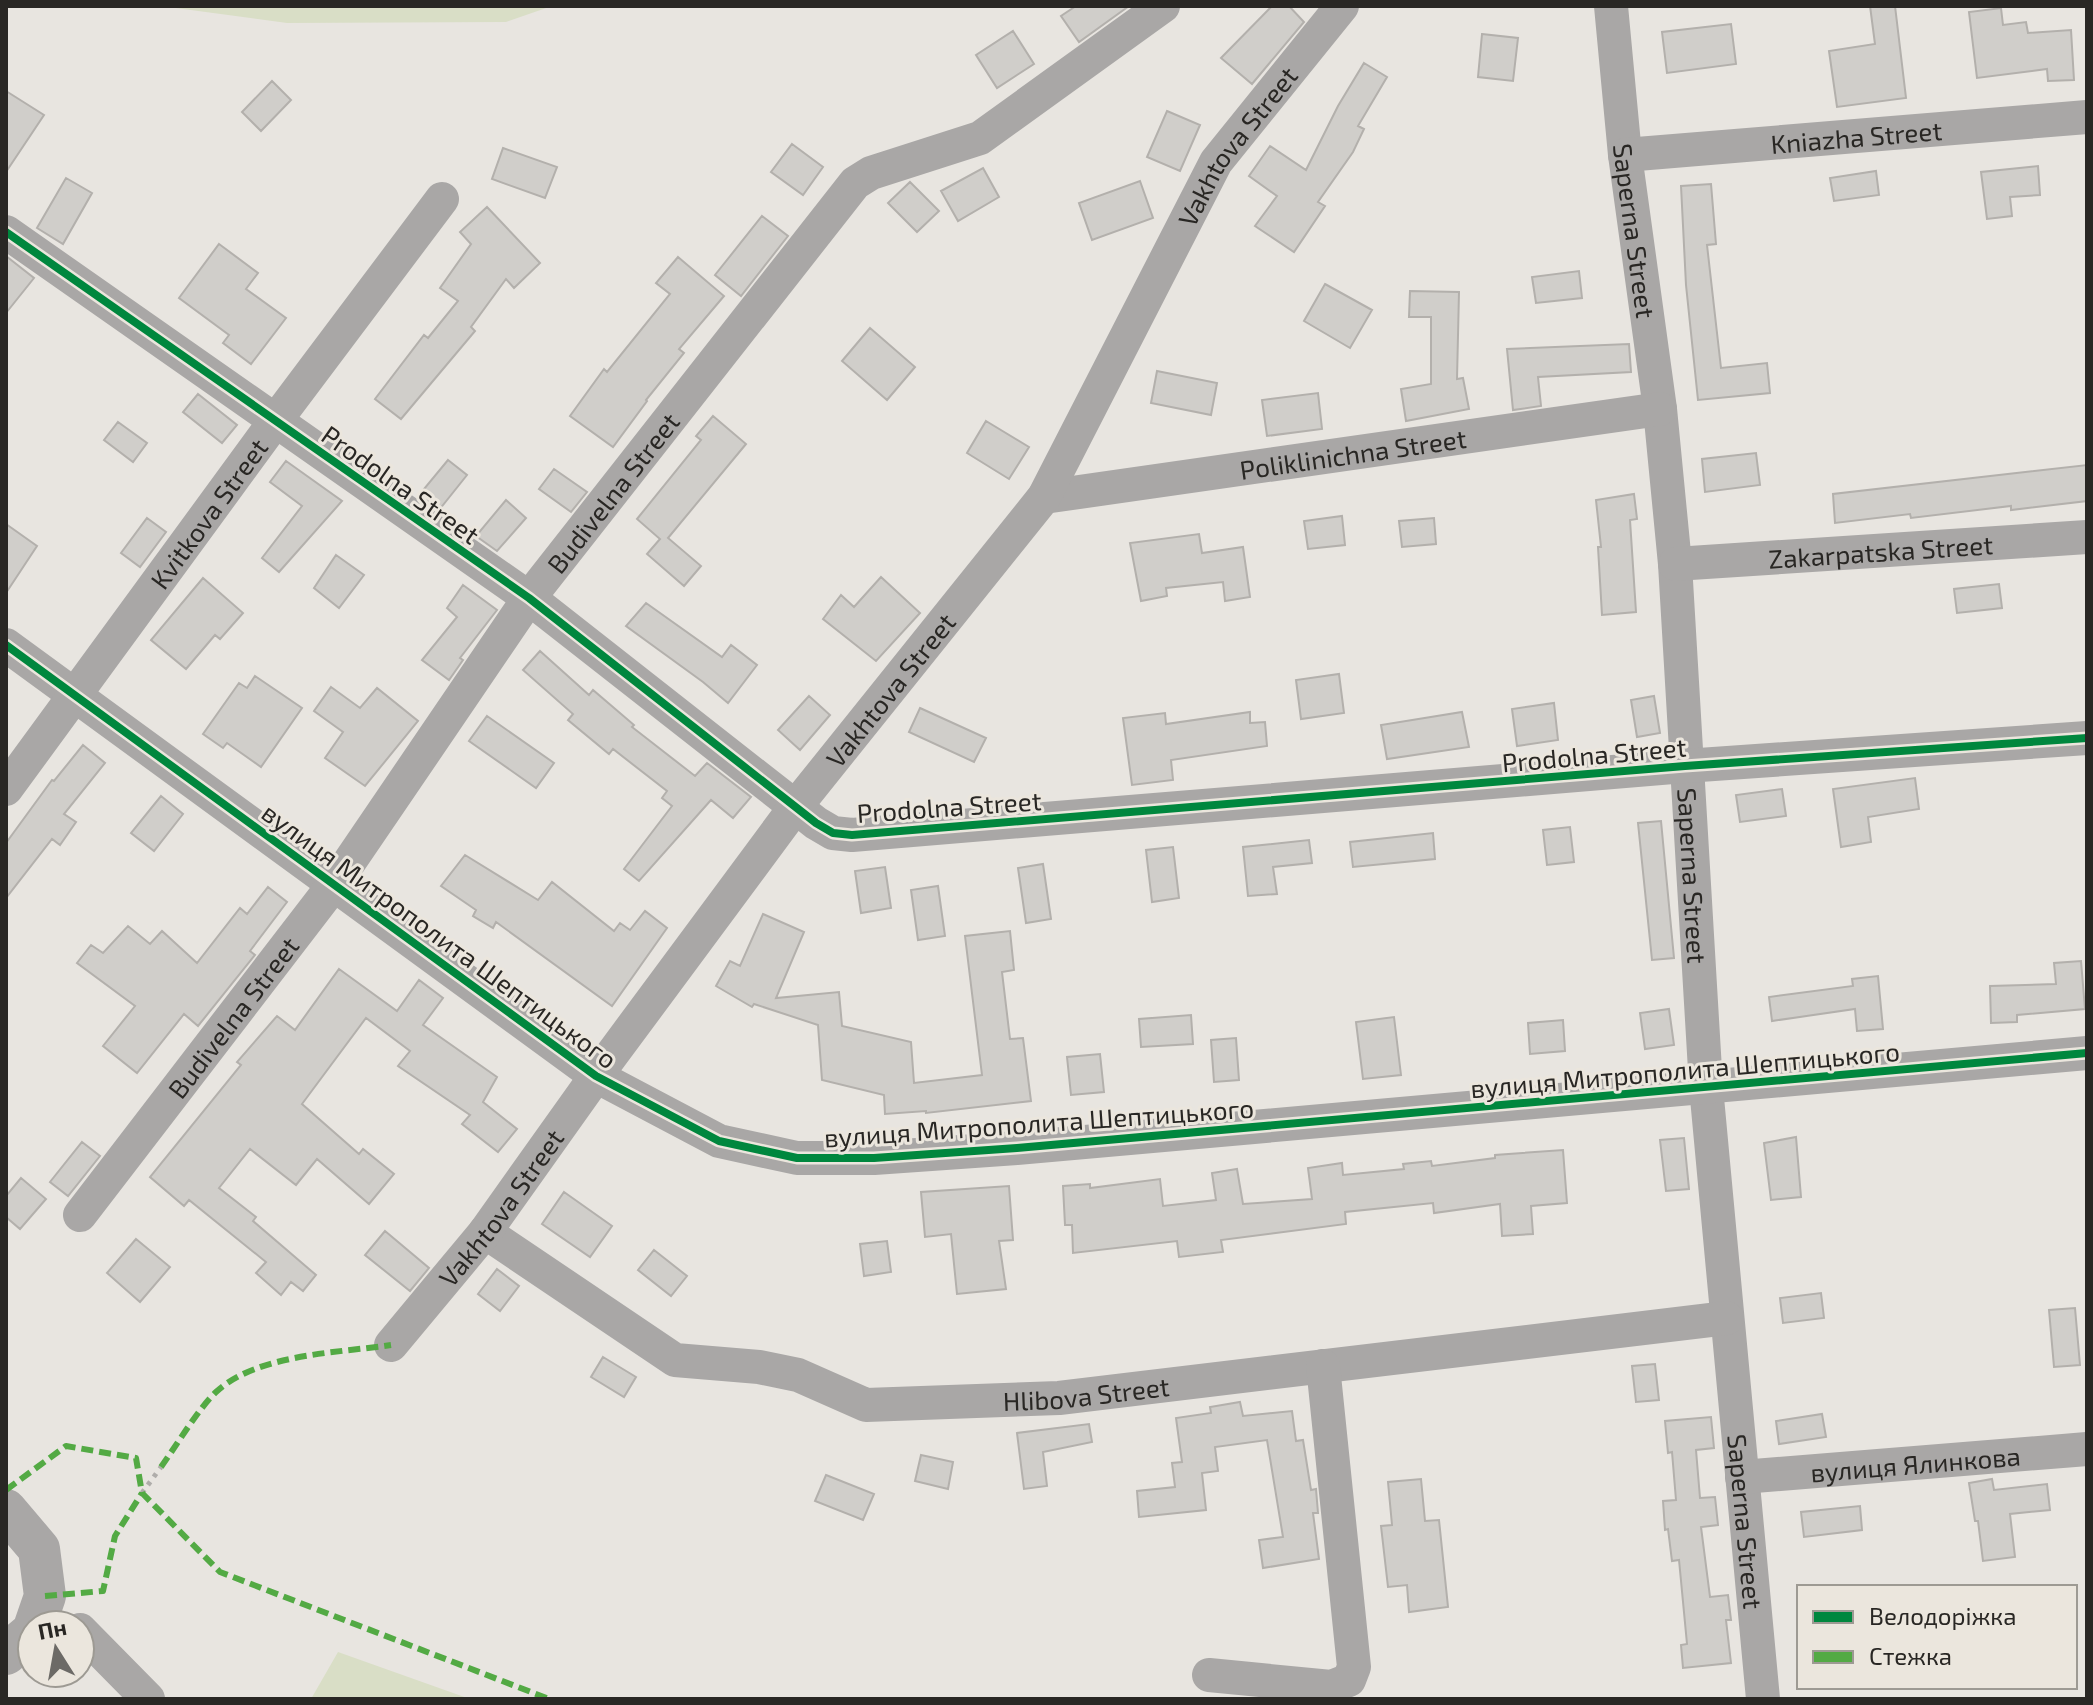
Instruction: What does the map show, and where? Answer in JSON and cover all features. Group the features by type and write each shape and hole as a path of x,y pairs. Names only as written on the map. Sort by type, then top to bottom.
{"street":[{"name":"Budivelna Street","path":"80,1215 335,883 529,598 855,183 879,170 980,138 1163,6"},
{"name":"Vakhtova Street","path":"391,1345 485,1232 796,806 1044,497 1216,162 1342,6"},
{"name":"Saperna Street","path":"1611,6 1625,155 1660,409 1675,564 1706,1087 1763,1699"},
{"name":"Kniazha Street","path":"1625,155 2087,117"},
{"name":"Kvitkova Street","path":"6,789 442,199"},
{"name":"Prodolna Street","path":"6,232 529,598 816,823 833,833 852,835 1685,766 2087,738"},
{"name":"Poliklinichna Street","path":"1044,497 1660,409"},
{"name":"Zakarpatska Street","path":"1675,564 2087,537"},
{"name":"вулиця Митрополита Шептицького","path":"6,645 596,1076 719,1141 797,1158 874,1158 1017,1148 2087,1053"},
{"name":"Hlibova Street","path":"485,1232 675,1360 759,1367 798,1375 866,1405 1059,1398 1727,1318"},
{"path":"1209,1675 1331,1687 1349,1680 1354,1667 1323,1366"},
{"name":"вулиця Ялинкова","path":"1742,1477 2087,1449"},
{"path":"6,1510 39,1549 37,1609"},
{"path":"96,1646 148,1699"}],"path":[{"path":"142,1493 161,1467"}],"green space":[{"path":"161,6 552,6 506,22 287,23"},
{"path":"338,1652 470,1699 311,1699"}],"building":[{"path":"1076,6 1129,6 1079,42 1061,16"},
{"path":"1272,6 1289,6 1304,22 1252,84 1221,58"},
{"path":"1870,6 1895,6 1906,98 1837,107 1829,51 1875,44"},
{"path":"2001,8 2003,25 2026,22 2028,33 2071,30 2074,80 2048,81 2047,69 1977,78 1969,12"},
{"path":"1731,24 1736,64 1667,73 1662,32"},
{"path":"1013,31 1034,64 997,88 976,55"},
{"path":"1482,34 1518,38 1513,81 1478,77"},
{"path":"1364,63 1387,77 1358,126 1364,129 1353,152 1318,202 1325,206 1294,252 1255,226 1277,196 1249,176 1270,146 1306,170"},
{"path":"272,81 291,100 261,131 242,112"},
{"path":"6,91 44,115 6,172"},
{"path":"1167,111 1200,125 1180,171 1147,157"},
{"path":"792,144 823,167 803,195 771,172"},
{"path":"503,148 557,167 545,198 492,179"},
{"path":"2038,166 2040,195 2010,197 2012,216 1987,219 1981,172"},
{"path":"983,168 999,197 958,221 941,191"},
{"path":"1876,171 1879,195 1834,201 1830,178"},
{"path":"66,178 92,193 63,244 37,228"},
{"path":"1140,181 1153,218 1092,240 1079,203"},
{"path":"910,182 939,211 917,232 888,203"},
{"path":"1711,184 1716,244 1707,245 1721,368 1767,363 1770,393 1698,400 1686,285 1681,186"},
{"path":"487,207 540,263 514,288 506,279 471,327 475,331 401,419 375,399 424,335 428,338 458,301 440,288 471,244 460,232"},
{"path":"762,216 788,236 741,296 715,275"},
{"path":"219,244 258,273 246,289 286,318 251,364 223,343 229,335 179,298"},
{"path":"6,256 34,278 6,313"},
{"path":"678,257 724,296 679,349 684,353 613,447 570,416 604,369 607,372 670,294 656,283"},
{"path":"1579,271 1582,298 1536,303 1532,277"},
{"path":"1325,284 1372,310 1350,348 1304,321"},
{"path":"1410,291 1459,292 1457,379 1463,378 1469,409 1406,421 1401,389 1431,384 1431,317 1409,317"},
{"path":"870,328 915,367 887,400 842,361"},
{"path":"1629,344 1631,372 1538,377 1541,406 1513,410 1507,349"},
{"path":"1157,371 1217,383 1211,415 1151,403"},
{"path":"1318,393 1322,429 1267,436 1262,400"},
{"path":"198,394 237,425 222,443 183,412"},
{"path":"713,416 746,444 668,538 701,566 684,586 647,554 660,539 637,519 701,440 696,436"},
{"path":"986,421 1029,447 1009,479 967,453"},
{"path":"118,422 147,443 133,462 104,440"},
{"path":"1756,453 1760,485 1705,492 1702,459"},
{"path":"448,460 467,475 439,510 419,495"},
{"path":"286,461 342,501 279,572 262,558 302,506 270,482"},
{"path":"2087,465 2087,501 1911,518 1910,514 1835,523 1833,494"},
{"path":"554,469 587,492 571,512 539,489"},
{"path":"1634,494 1637,519 1630,520 1636,612 1602,615 1598,547 1601,547 1596,500"},
{"path":"506,500 526,518 497,551 476,536"},
{"path":"1342,516 1345,545 1308,549 1304,521"},
{"path":"147,518 166,532 140,567 121,553"},
{"path":"1434,518 1436,544 1402,547 1399,521"},
{"path":"6,524 37,546 6,593"},
{"path":"1199,534 1202,553 1243,547 1250,597 1225,601 1223,582 1166,588 1167,596 1141,601 1130,543"},
{"path":"336,555 364,575 339,608 314,588"},
{"path":"881,577 920,613 876,661 823,619 841,595 854,607"},
{"path":"203,578 243,613 220,639 215,635 186,669 151,640"},
{"path":"1999,584 2002,608 1957,613 1954,589"},
{"path":"463,585 497,610 460,658 463,660 449,680 422,660 457,617 447,608"},
{"path":"646,603 722,657 731,645 757,665 728,703 626,626"},
{"path":"540,651 589,695 593,690 634,725 632,727 695,776 707,763 751,797 733,818 711,800 639,881 624,869 672,806 662,798 667,791 613,749 609,754 568,720 573,714 523,670"},
{"path":"1339,674 1344,713 1301,719 1296,680"},
{"path":"255,676 302,708 261,767 227,743 223,748 203,734 239,683 247,688"},
{"path":"331,687 360,708 377,688 418,721 365,786 325,758 343,732 314,711"},
{"path":"809,696 830,715 800,750 778,730"},
{"path":"1654,696 1660,733 1637,737 1631,700"},
{"path":"1554,703 1558,740 1517,746 1512,709"},
{"path":"920,708 986,738 974,762 909,732"},
{"path":"1250,712 1250,723 1265,722 1267,746 1171,760 1173,780 1132,785 1123,718 1165,713 1166,724"},
{"path":"1462,712 1469,747 1387,759 1381,725"},
{"path":"487,716 554,763 536,788 469,741"},
{"path":"83,745 105,763 64,814 76,822 60,845 52,839 6,898 6,843 52,780"},
{"path":"1915,778 1919,809 1868,817 1871,842 1841,847 1833,789"},
{"path":"1782,789 1786,816 1740,822 1736,795"},
{"path":"161,796 183,814 154,851 131,833"},
{"path":"1661,821 1674,958 1652,960 1638,823"},
{"path":"1570,827 1574,862 1547,865 1543,830"},
{"path":"1433,833 1435,859 1353,867 1350,842"},
{"path":"1309,840 1312,863 1273,867 1277,894 1248,896 1243,847"},
{"path":"1173,847 1179,898 1152,902 1146,850"},
{"path":"465,855 538,900 552,882 614,931 620,923 630,930 645,911 667,928 612,1006 496,922 493,928 473,916 476,910 441,886"},
{"path":"1043,864 1051,919 1026,923 1018,868"},
{"path":"885,867 891,908 861,913 855,871"},
{"path":"938,886 945,936 918,940 911,890"},
{"path":"268,887 287,902 250,951 255,955 198,1026 184,1014 137,1073 103,1046 135,1006 77,963 91,945 103,953 128,926 150,944 162,931 197,963 240,908 247,914"},
{"path":"763,914 804,932 776,998 839,992 842,1026 911,1042 914,1083 982,1075 965,936 1010,931 1014,970 1002,972 1010,1039 1023,1038 1031,1101 926,1113 885,1114 884,1095 822,1080 818,1025 754,1004 752,1007 716,986 730,961 740,966"},
{"path":"2081,961 2085,1009 2017,1015 2017,1022 1991,1023 1990,986 2056,984 2054,963"},
{"path":"339,969 397,1011 419,980 443,998 423,1025 497,1077 483,1102 517,1129 498,1152 462,1124 470,1115 398,1066 410,1051 366,1018 302,1104 359,1154 363,1149 394,1174 369,1204 317,1159 296,1185 250,1149 219,1188 256,1217 253,1221 316,1275 303,1291 291,1282 281,1295 256,1273 266,1262 189,1200 184,1206 150,1177 241,1065 237,1062 277,1016 295,1030"},
{"path":"1878,976 1883,1029 1857,1031 1855,1009 1772,1021 1769,997 1853,986 1852,979"},
{"path":"1669,1009 1674,1045 1645,1049 1640,1013"},
{"path":"1191,1015 1193,1044 1141,1047 1139,1019"},
{"path":"1394,1017 1401,1075 1363,1079 1356,1022"},
{"path":"1563,1020 1565,1051 1530,1054 1528,1023"},
{"path":"1236,1038 1239,1080 1214,1082 1211,1040"},
{"path":"1100,1054 1104,1092 1071,1095 1067,1057"},
{"path":"1796,1137 1801,1197 1771,1200 1764,1143"},
{"path":"1684,1138 1689,1189 1666,1191 1660,1140"},
{"path":"82,1142 100,1156 68,1196 50,1182"},
{"path":"1563,1150 1567,1203 1531,1206 1533,1234 1502,1236 1500,1204 1434,1213 1433,1203 1345,1212 1346,1224 1221,1240 1223,1252 1179,1257 1177,1241 1073,1253 1072,1225 1065,1225 1063,1186 1090,1184 1090,1188 1160,1179 1163,1206 1216,1200 1212,1173 1237,1169 1243,1204 1312,1199 1308,1168 1342,1163 1343,1175 1404,1169 1403,1164 1431,1161 1432,1166 1495,1158 1495,1155"},
{"path":"21,1178 46,1199 20,1229 6,1217 6,1196"},
{"path":"1009,1186 1013,1240 999,1241 1006,1289 957,1294 951,1234 925,1237 921,1192"},
{"path":"564,1192 612,1226 590,1257 542,1224"},
{"path":"385,1231 429,1268 410,1291 365,1255"},
{"path":"136,1239 170,1267 140,1302 107,1273"},
{"path":"887,1241 891,1272 864,1276 860,1244"},
{"path":"654,1250 687,1276 671,1296 638,1270"},
{"path":"497,1269 519,1286 500,1311 478,1294"},
{"path":"1821,1293 1824,1318 1783,1323 1780,1298"},
{"path":"2075,1308 2080,1365 2054,1367 2049,1310"},
{"path":"603,1357 636,1377 624,1397 591,1377"},
{"path":"1655,1364 1659,1400 1636,1402 1632,1366"},
{"path":"1240,1402 1243,1416 1292,1411 1296,1441 1303,1440 1311,1490 1316,1489 1318,1513 1313,1513 1319,1559 1263,1568 1259,1540 1283,1537 1267,1440 1215,1447 1218,1471 1202,1473 1206,1510 1139,1517 1137,1491 1175,1487 1172,1463 1182,1462 1176,1418 1211,1413 1210,1407"},
{"path":"1822,1414 1826,1437 1779,1444 1776,1421"},
{"path":"1711,1417 1714,1448 1696,1450 1700,1498 1715,1497 1718,1525 1701,1527 1710,1597 1728,1595 1731,1620 1726,1620 1731,1663 1683,1668 1681,1645 1687,1644 1679,1560 1672,1561 1668,1529 1665,1530 1663,1501 1676,1500 1672,1452 1668,1453 1665,1421"},
{"path":"1089,1424 1092,1442 1043,1452 1047,1486 1024,1489 1017,1433"},
{"path":"921,1455 953,1462 948,1489 915,1481"},
{"path":"826,1475 874,1494 863,1520 815,1501"},
{"path":"1421,1479 1425,1521 1439,1520 1448,1607 1409,1612 1407,1585 1388,1587 1381,1526 1392,1525 1388,1482"},
{"path":"1992,1479 1994,1490 2047,1484 2050,1510 2010,1514 2015,1557 1983,1561 1969,1483"},
{"path":"1860,1506 1862,1530 1804,1537 1801,1512"}],"marked path":[{"path":"161,1467 209,1399 233,1379 299,1357 391,1345"},
{"path":"6,1490 66,1446 136,1458 142,1493 220,1572 549,1699"},
{"path":"45,1596 103,1591 115,1536 142,1493"}],"cycle path":[{"path":"6,232 529,598 816,823 833,833 852,835 1685,766 2087,738"},
{"path":"6,645 596,1076 719,1141 797,1158 874,1158 1017,1148 2087,1053"}]}
